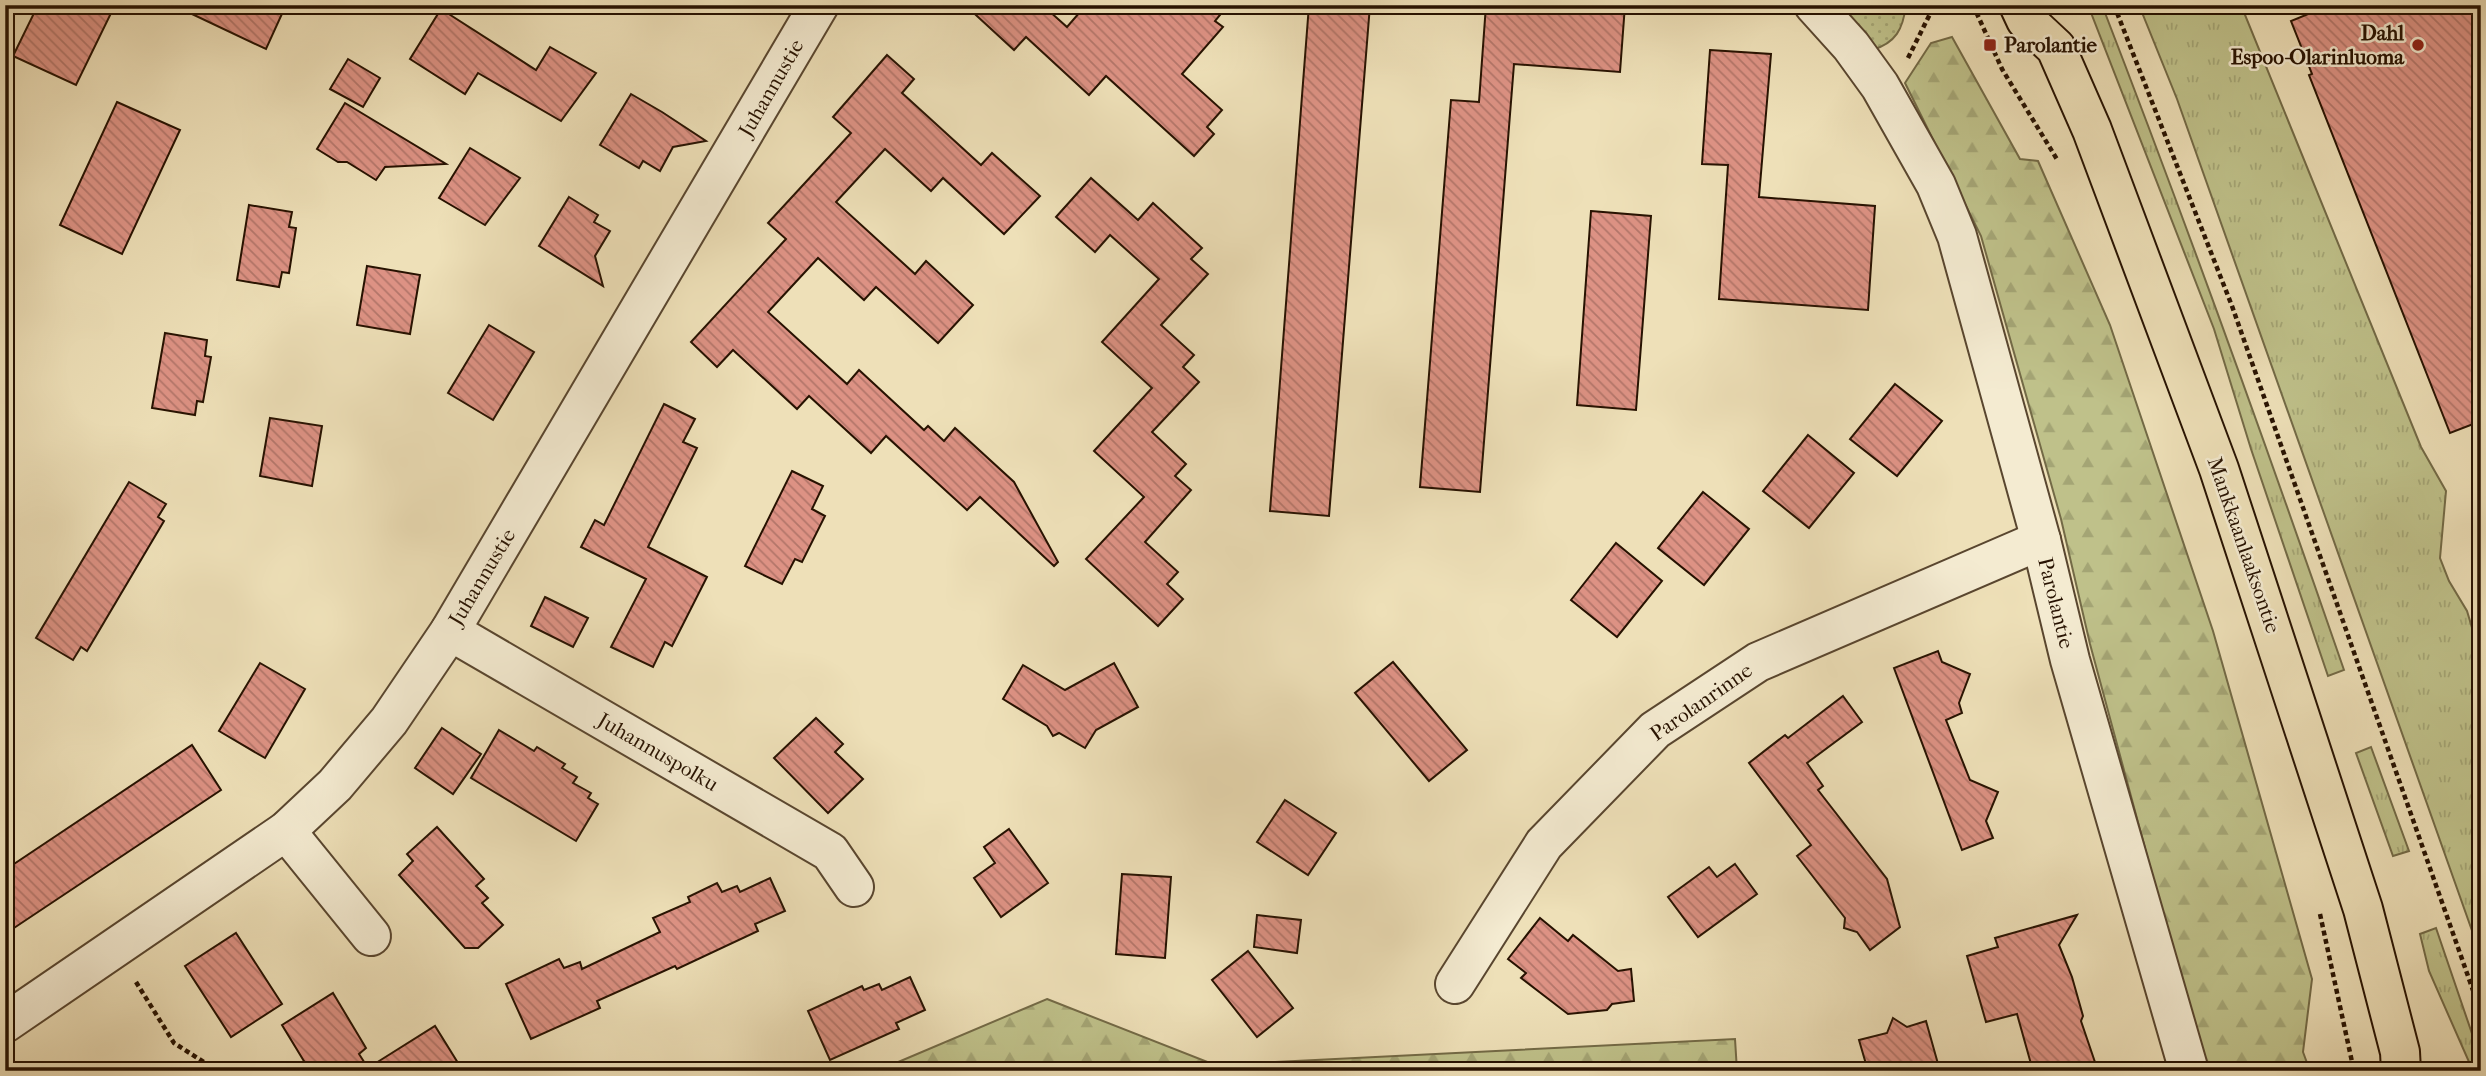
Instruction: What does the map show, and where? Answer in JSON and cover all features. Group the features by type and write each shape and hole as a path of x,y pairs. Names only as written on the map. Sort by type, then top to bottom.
{"main road":[{"name":"Mankkaanlaaksontie","path":"2019,5 2026,20 2056,48"},
{"name":"Mankkaanlaaksontie","path":"2054,5 2056,48 2092,130 2219,469 2359,896 2405,1065"}],"street":[{"name":"Juhannustie","path":"5,1023 286,831 335,785 389,721 450,631 819,5"},
{"name":"Parolantie","path":"1814,5 1851,46 1880,86 1936,185 1957,236 2041,540 2070,660 2189,1071"},
{"name":"Parolanrinne","path":"1455,984 1544,844 1655,730 1758,662 2041,540"},
{"name":"Juhannuspolku","path":"450,631 830,852 854,887"},
{"path":"286,831 371,936"}],"path":[{"path":"1906,60 1931,12 1928,5"},
{"path":"1973,5 2003,69 2062,167"},
{"path":"2114,5 2232,306 2481,1013"},
{"path":"2320,911 2354,1071"},
{"path":"114,948 174,1043 218,1071"}],"green space":[{"path":"1832,5 1906,5 1897,34 1887,43 1872,50"},
{"path":"2088,5 2102,5 2256,420 2344,670 2328,676 2251,449 2214,329"},
{"path":"2139,5 2241,5 2421,447 2446,491 2440,558 2449,581 2467,611 2481,658 2481,956 2177,99"},
{"path":"1952,37 2020,159 2038,161 2110,325 2213,631 2312,979 2303,1052 2310,1071 2205,1071 2090,644 2061,519 1981,236 1905,83 1931,43"},
{"path":"2371,747 2409,851 2393,856 2356,753"},
{"path":"2436,928 2481,1060 2481,1071 2473,1071 2429,971 2420,934"},
{"path":"1047,999 1215,1065 1735,1039 1737,1071 877,1071"}],"building":[{"path":"38,5 115,5 76,85 13,56"},
{"path":"173,5 286,5 266,49"},
{"path":"965,5 1054,5 1049,11 1067,27 1086,5 1228,5 1215,21 1223,27 1182,74 1222,110 1207,127 1214,134 1194,156 1106,76 1089,95 1026,37 1014,50"},
{"path":"1309,5 1370,5 1329,516 1270,511"},
{"path":"1486,5 1625,5 1620,72 1514,64 1480,492 1420,487 1451,100 1479,102"},
{"path":"2330,5 2481,5 2481,421 2450,433 2309,75 2312,74 2291,21"},
{"path":"441,9 536,70 550,47 596,73 561,121 478,73 465,94 410,59"},
{"path":"1710,50 1771,54 1759,197 1875,206 1868,310 1719,299 1728,165 1702,164"},
{"path":"887,55 914,79 902,93 981,165 992,153 1040,196 1004,234 943,178 931,191 885,149 836,202 915,274 926,261 973,305 938,343 876,287 864,300 818,258 768,312 847,384 859,370 924,430 928,426 944,441 955,428 1014,482 1058,562 1054,566 980,497 967,510 886,436 871,453 809,396 797,409 733,350 717,367 691,342 786,239 768,223 851,133 833,117"},
{"path":"348,59 380,78 363,107 330,89"},
{"path":"631,94 706,141 673,147 660,171 643,161 639,168 600,145"},
{"path":"117,102 180,130 122,254 60,225"},
{"path":"345,103 446,164 385,167 376,180 347,162 338,162 317,149"},
{"path":"470,148 520,178 485,225 439,198"},
{"path":"1091,178 1138,220 1153,203 1202,248 1191,259 1208,274 1161,325 1194,355 1183,367 1199,382 1152,432 1186,464 1175,476 1191,490 1145,542 1178,572 1167,584 1183,599 1158,626 1086,559 1144,497 1094,451 1152,388 1102,342 1159,279 1110,235 1095,252 1056,217"},
{"path":"569,197 598,215 594,222 610,231 595,256 603,286 539,246"},
{"path":"249,205 292,212 289,227 296,228 289,273 282,272 279,287 237,280"},
{"path":"1591,211 1651,216 1636,410 1577,405"},
{"path":"367,266 420,275 410,334 357,325"},
{"path":"489,325 534,352 493,420 448,393"},
{"path":"165,333 207,340 205,356 211,357 203,402 197,401 195,415 152,408"},
{"path":"1895,384 1942,421 1897,476 1850,439"},
{"path":"664,404 695,419 683,442 697,448 648,547 707,577 672,646 665,642 653,667 611,647 646,579 581,547 595,520 604,525"},
{"path":"270,418 322,426 312,486 260,476"},
{"path":"1808,435 1854,473 1809,528 1763,491"},
{"path":"792,471 823,486 812,509 825,516 802,562 795,559 782,584 745,566"},
{"path":"129,482 166,504 158,517 164,521 87,651 81,647 73,660 36,638"},
{"path":"1703,492 1749,529 1704,585 1658,548"},
{"path":"1616,543 1662,581 1617,637 1571,600"},
{"path":"545,597 588,618 573,647 531,626"},
{"path":"1938,651 1942,662 1970,674 1959,703 1962,713 1946,720 1970,780 1998,792 1986,821 1993,838 1962,850 1894,668"},
{"path":"1393,662 1467,750 1429,781 1355,693"},
{"path":"260,663 305,689 265,758 219,731"},
{"path":"1114,663 1138,707 1096,730 1085,748 1059,733 1053,736 1047,726 1003,699 1023,665 1065,690"},
{"path":"1843,696 1862,722 1807,763 1823,786 1818,790 1887,879 1900,927 1870,950 1857,932 1844,928 1845,918 1797,856 1811,845 1749,763 1785,735 1788,738"},
{"path":"816,718 843,744 835,752 863,779 828,813 774,758"},
{"path":"442,728 481,754 453,794 415,768"},
{"path":"499,730 534,751 537,747 565,764 562,768 577,777 573,783 591,793 588,798 598,804 576,841 471,778"},
{"path":"192,745 221,790 5,934 5,870"},
{"path":"1285,800 1336,833 1308,875 1257,842"},
{"path":"437,827 484,879 476,886 488,898 482,903 503,925 478,948 465,948 399,875 413,861 407,854"},
{"path":"1009,829 1048,883 1001,917 974,878 995,863 984,847"},
{"path":"1735,864 1757,894 1698,937 1668,897 1709,867 1717,877"},
{"path":"1122,874 1171,877 1165,958 1116,954"},
{"path":"770,878 785,911 755,924 758,931 677,969 675,966 597,1001 600,1008 531,1039 506,984 559,959 564,968 580,962 582,969 660,932 653,918 690,902 688,897 717,883 722,892 737,886 740,892"},
{"path":"1257,915 1301,920 1297,953 1254,947"},
{"path":"2077,915 2059,945 2072,977 2083,1016 2081,1021 2098,1071 2033,1071 2017,1014 1986,1022 1967,956 1998,947 1995,938"},
{"path":"1540,918 1568,941 1573,935 1618,971 1631,969 1634,1001 1612,1004 1607,1010 1568,1014 1521,978 1526,973 1508,959"},
{"path":"236,933 282,1004 231,1037 185,966"},
{"path":"1248,951 1293,1008 1257,1037 1212,980"},
{"path":"910,977 925,1010 896,1023 899,1029 830,1060 808,1011 862,986 864,990 879,984 882,990"},
{"path":"333,993 366,1048 359,1054 368,1068 435,1026 463,1071 310,1071 282,1025"},
{"path":"1893,1018 1907,1027 1926,1021 1940,1071 1868,1071 1859,1040 1887,1033"}],"place":[{"name":"Parolantie","path":"1990,45"},
{"name":"Dahl Espoo-Olarinluoma","path":"2418,45"}]}
